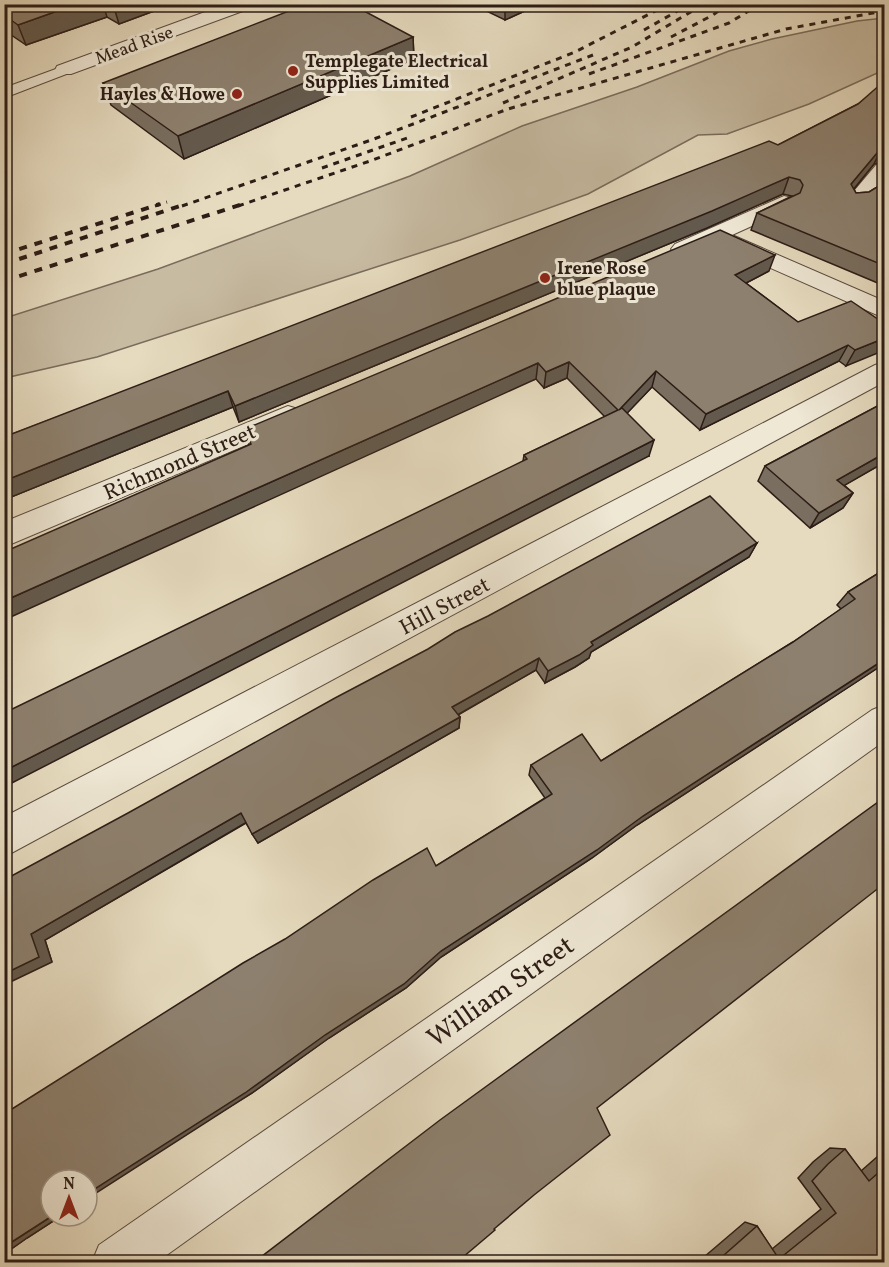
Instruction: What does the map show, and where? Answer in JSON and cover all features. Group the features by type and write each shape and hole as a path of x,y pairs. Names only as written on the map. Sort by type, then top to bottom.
{"street":[{"name":"Mead Rise","path":"64,70 238,5"},
{"path":"857,202 885,171"},
{"path":"662,258 784,203"},
{"path":"716,235 763,258 885,310"},
{"name":"Hill Street","path":"4,838 885,371"},
{"name":"Richmond Street","path":"4,535 311,406"},
{"name":"William Street","path":"116,1263 885,721"}],"lane":[{"path":"4,94 64,70"}],"shaded area":[{"path":"884,18 884,70 809,104 727,134 698,135 588,194 460,240 97,357 5,378 5,318 158,269 410,176 522,126 637,87 729,51 772,39 857,21"}],"building":[{"path":"4,4 77,4 18,25 4,15"},
{"path":"307,4 351,4 413,37 178,136 103,83"},
{"path":"882,83 885,84 885,147 882,147 851,184 856,193 869,192 885,179 885,266 757,213 800,193 803,185 800,180 789,177 712,211 235,406 228,391 4,481 4,437 769,141 778,145 858,104"},
{"path":"720,230 775,255 735,275 798,322 851,301 885,324 885,338 855,350 848,345 706,414 656,371 619,410 622,408 654,440 4,771 4,713 527,459 524,455 618,410 569,362 546,372 538,363 4,601 4,552 251,444 245,429"},
{"path":"885,402 885,453 837,480 853,493 819,513 765,466"},
{"path":"710,496 757,543 591,642 593,645 579,655 548,671 539,658 452,707 460,717 252,834 241,813 31,934 39,957 4,974 4,880 428,649 455,632"},
{"path":"885,569 885,659 441,951 404,984 325,1035 245,1093 99,1186 99,1168 39,1168 39,1224 4,1247 4,1114 427,848 436,866 552,794 531,765 582,734 601,761 793,642 855,599 848,592"},
{"path":"885,797 885,883 597,1108 610,1135 534,1195 456,1263 253,1263 440,1120"},
{"path":"845,1149 869,1181 885,1167 885,1263 715,1263 757,1226 779,1259 836,1213 812,1181"}],"railway":[{"path":"411,117 575,52 669,4"},
{"path":"503,103 632,47 704,4"},
{"path":"671,37 713,15 728,4"},
{"path":"589,74 729,23 760,4"},
{"path":"644,30 681,9"},
{"path":"238,206 370,161 508,109 786,29 884,11"},
{"path":"182,206 374,139 593,55"},
{"path":"322,168 407,138"},
{"path":"155,206 167,202"},
{"path":"4,254 160,204"},
{"path":"4,264 186,204"},
{"path":"4,281 243,204"}],"place":[{"name":"Templegate Electrical Supplies Limited","path":"293,71"},
{"name":"Hayles & Howe","path":"237,94"},
{"name":"Irene Rose blue plaque","path":"545,278"}]}
